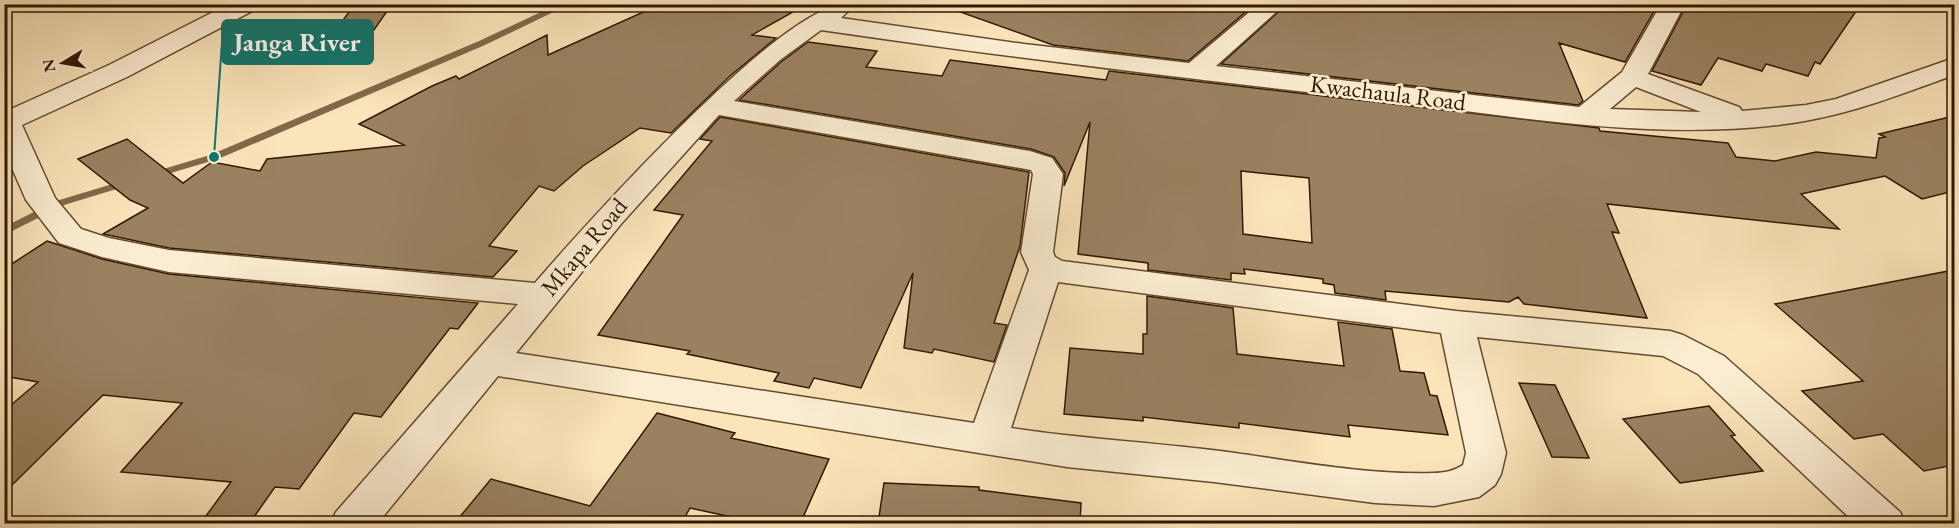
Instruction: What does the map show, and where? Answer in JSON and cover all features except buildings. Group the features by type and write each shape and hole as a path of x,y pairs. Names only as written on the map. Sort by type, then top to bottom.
{"street":[{"path":"248,4 7,129 41,200 70,236 102,247 169,261 544,295"},
{"name":"Mkapa Road","path":"351,524 624,198 712,106 764,59 816,22 849,4"},
{"path":"1196,70 1275,4"},
{"path":"1585,117 1633,77 1673,4"},
{"name":"Kwachaula Road","path":"816,22 1024,52 1196,70 1585,117 1673,121 1747,120 1798,115 1840,106 1954,66"},
{"path":"1633,77 1747,120"},
{"path":"712,106 1030,160 1042,164 1048,174 1037,252 1038,258 1046,268 1054,271 1456,323 1670,344 1711,365 1885,524"},
{"path":"987,441 1046,268"},
{"path":"489,362 987,441 1375,487 1434,490 1465,485 1482,474 1486,453 1456,323"}],"waterway":[{"path":"154,175 214,157 482,43 566,4"},
{"path":"4,232 60,203 129,182"}],"place":[{"name":"Janga River","path":"214,157"}]}
